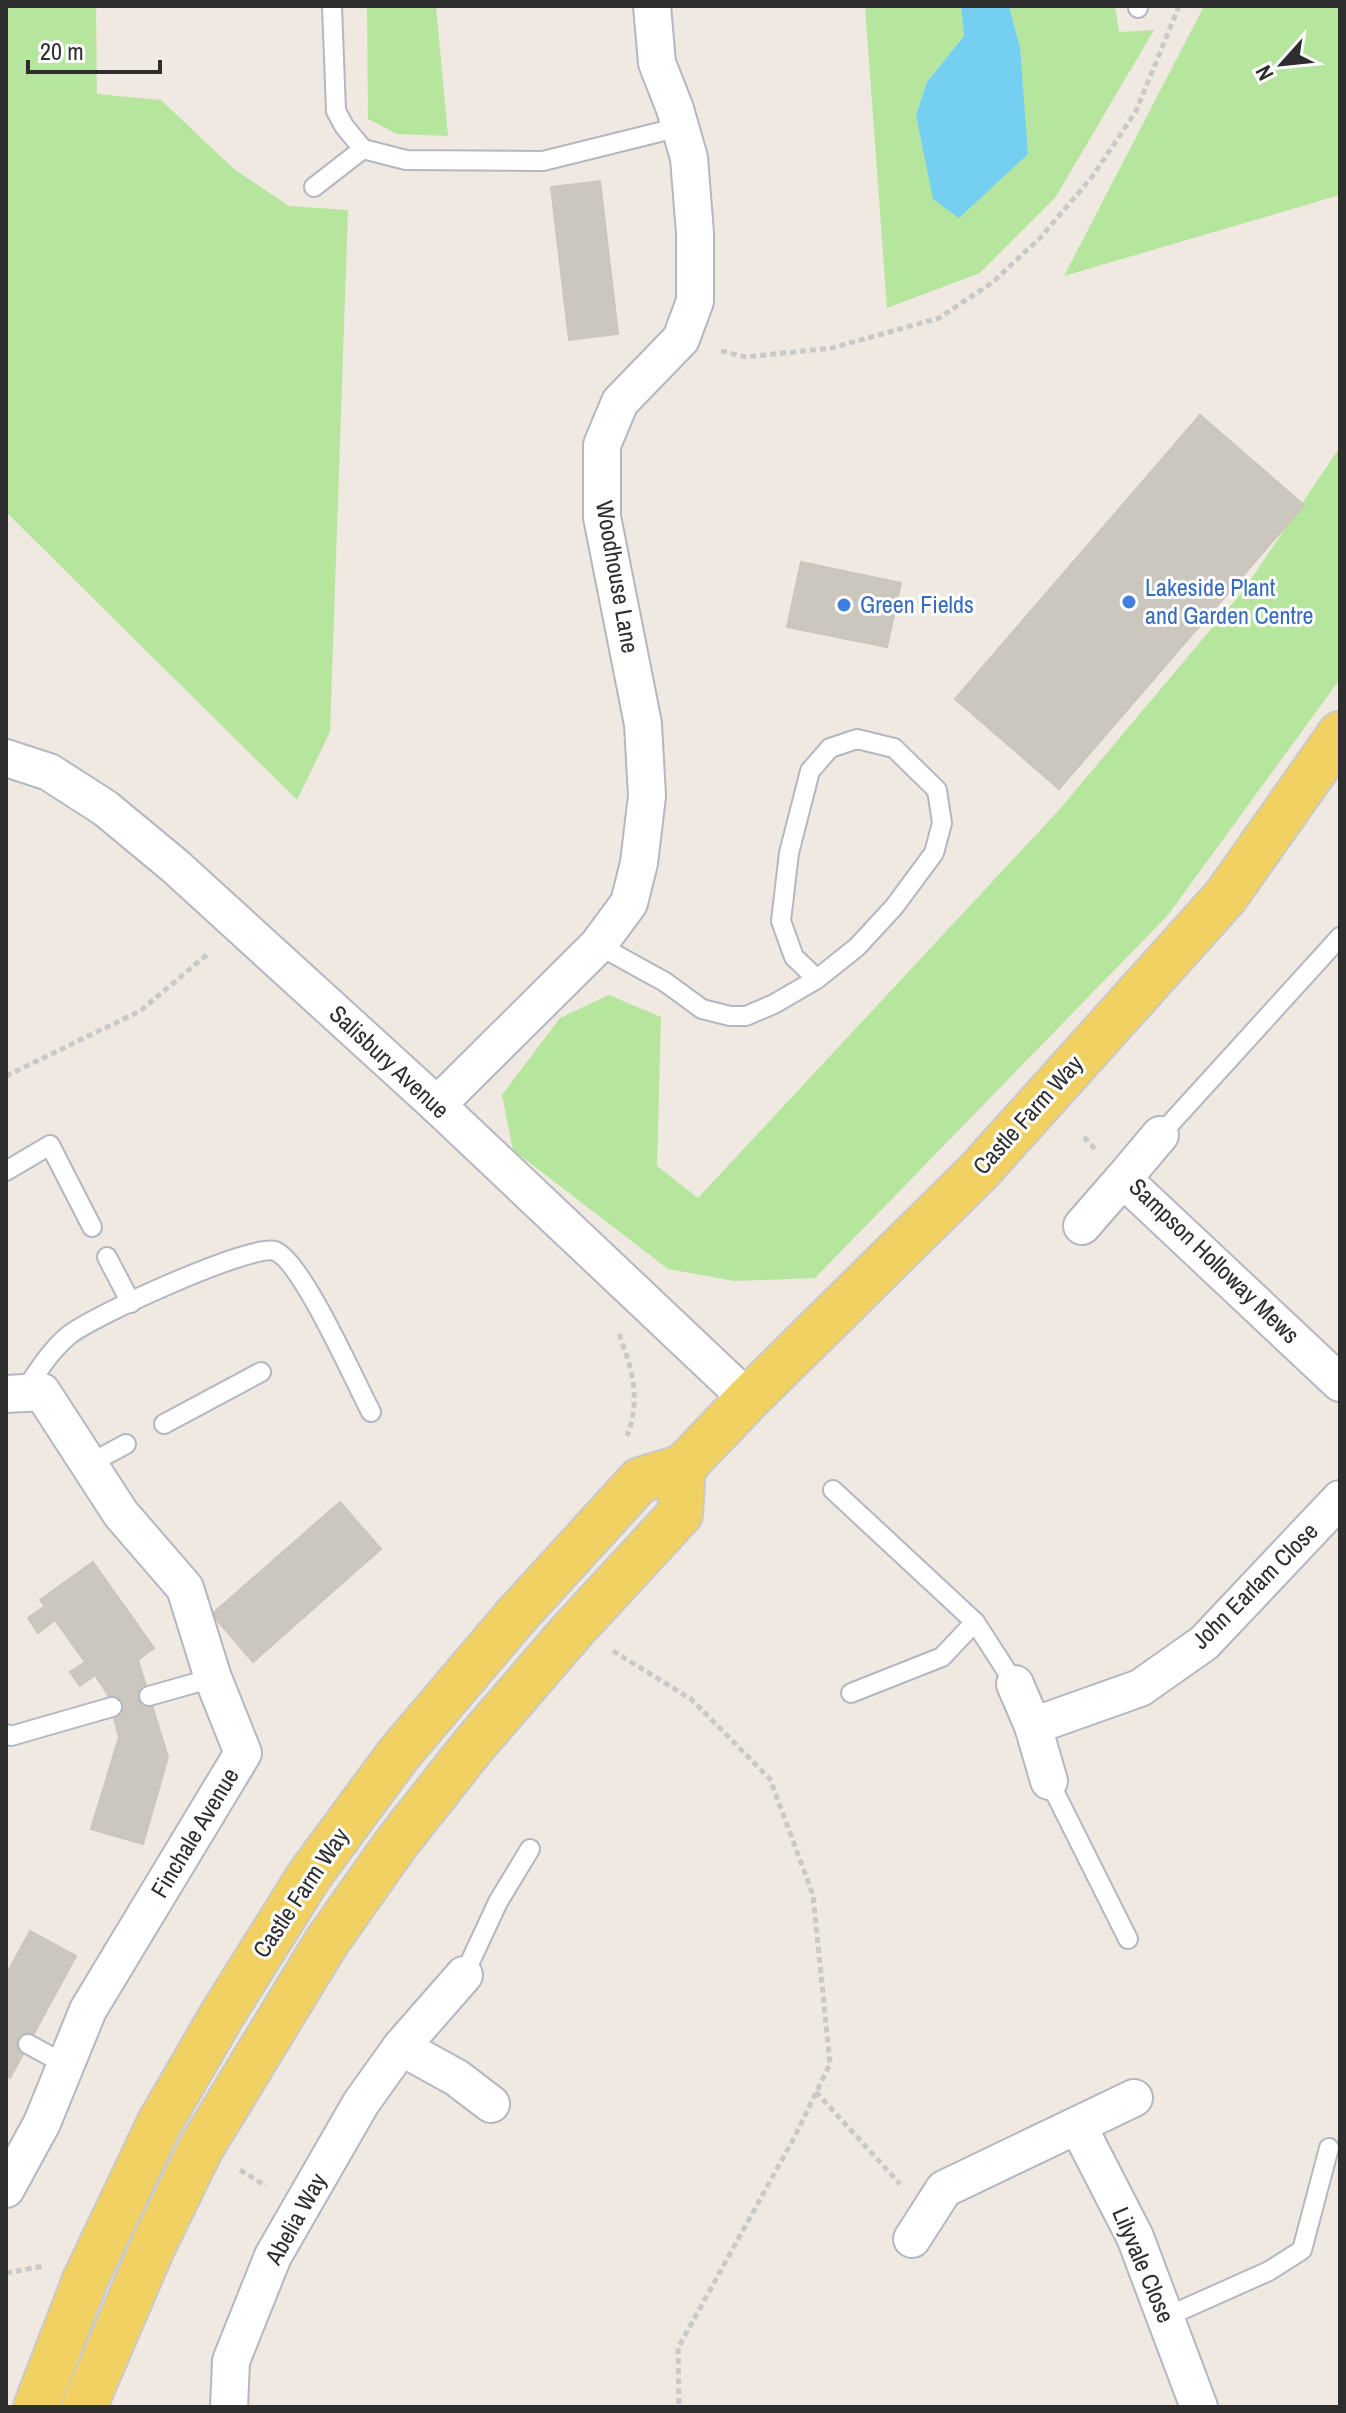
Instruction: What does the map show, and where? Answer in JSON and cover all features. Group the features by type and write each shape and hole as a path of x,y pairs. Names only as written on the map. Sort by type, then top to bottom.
{"main road":[{"name":"Castle Farm Way","path":"36,2407 85,2280 159,2124 222,2015 309,1876 398,1755 515,1617 640,1480 683,1467 980,1170 1226,896 1340,734"},
{"name":"Castle Farm Way","path":"84,2407 153,2246 194,2162 326,1943 395,1845 473,1746 572,1631 680,1514 683,1467"}],"street":[{"name":"Woodhouse Lane","path":"437,1105 598,945 629,903 639,863 647,796 643,724 602,517 602,445 620,402 681,339 695,301 695,233 689,158 657,63 652,6"},
{"name":"Salisbury Avenue","path":"6,758 49,772 105,808 175,866 437,1105 748,1399"},
{"name":"Sampson Holloway Mews","path":"1160,1135 1123,1179 1340,1383"},
{"path":"1082,1226 1123,1179"},
{"name":"Finchale Avenue","path":"6,2189 42,2123 88,2010 243,1753 213,1678 185,1588 121,1514 42,1392 14,1394"},
{"name":"John Earlam Close","path":"1033,1726 1140,1688 1204,1643 1340,1499"},
{"path":"1015,1684 1033,1726 1049,1781"},
{"name":"Abelia Way","path":"229,2407 231,2361 273,2256 361,2103 401,2047 464,1975"},
{"path":"401,2047 457,2078 491,2104"},
{"path":"919,2227 944,2189 1134,2098"},
{"name":"Lilyvale Close","path":"1078,2126 1135,2237 1199,2407"}],"lane":[{"path":"332,6 336,111 363,149 406,160 543,161 680,127"},
{"path":"314,187 363,149"},
{"path":"598,945 665,982 702,1009 730,1016 746,1016 817,979 857,947 894,907 934,853 942,823 937,790 894,748 857,739 830,748 810,771 789,853 781,921 794,957 817,979"},
{"path":"1160,1135 1340,937"},
{"path":"6,1171 50,1145 92,1227"},
{"path":"14,1394 69,1335 93,1320 227,1260 253,1251 277,1252 301,1276 371,1412"},
{"path":"107,1257 131,1303"},
{"path":"164,1424 261,1372"},
{"path":"89,1464 126,1444"},
{"path":"833,1490 975,1622 1015,1684"},
{"path":"851,1693 942,1657 975,1622"},
{"path":"149,1696 213,1678"},
{"path":"6,1734 11,1736 112,1707"},
{"path":"1049,1781 1128,1939"},
{"path":"464,1975 498,1902 530,1849"},
{"path":"28,2044 66,2065"},
{"path":"1166,2317 1269,2271 1302,2250 1329,2148"}],"path":[{"path":"681,339 746,357 832,348 939,318 993,282 1040,238 1092,177 1136,111 1179,6"},
{"path":"6,1076 140,1011 213,949"},
{"path":"609,1325 619,1335 633,1375 635,1414 623,1446"},
{"path":"572,1631 587,1634 691,1699 770,1779 813,1895 830,2064 794,2138 678,2348 679,2407"},
{"path":"816,2092 919,2227"},
{"path":"6,2273 53,2265"}],"green space":[{"path":"6,6 96,6 97,94 161,100 234,169 289,206 348,210 330,732 297,800 6,512"},
{"path":"367,6 436,6 448,136 397,134 368,119"},
{"path":"865,6 961,6 964,36 927,82 916,115 925,151 1020,47 1009,6 1115,6 1119,32 1154,30 1055,198 980,273 887,308"},
{"path":"1204,6 1340,6 1340,195 1064,276"},
{"path":"1340,447 1340,679 1168,915 815,1278 734,1281 668,1269 513,1150 502,1095 560,1018 609,995 661,1017 657,1166 698,1198 1059,810 1243,591"}],"water":[{"path":"961,6 1009,6 1020,47 1028,154 959,218 933,199 916,115 927,82 964,36"}],"building":[{"path":"600,181 618,334 569,340 551,187"},
{"name":"Lakeside Plant and Garden Centre","path":"1200,415 1304,505 1059,789 955,699"},
{"name":"Green Fields","path":"801,562 901,583 887,647 787,627"},
{"path":"340,1502 381,1549 253,1662 212,1614"},
{"path":"93,1562 154,1648 138,1660 168,1757 143,1844 91,1829 119,1737 108,1695 95,1675 80,1686 70,1672 85,1662 55,1620 38,1633 28,1618 45,1606 40,1600"},
{"path":"30,1931 76,1956 10,2078 6,2075 6,1975"}],"place":[{"name":"Lakeside Plant and Garden Centre","path":"1129,602"},
{"name":"Green Fields","path":"844,605"}]}
